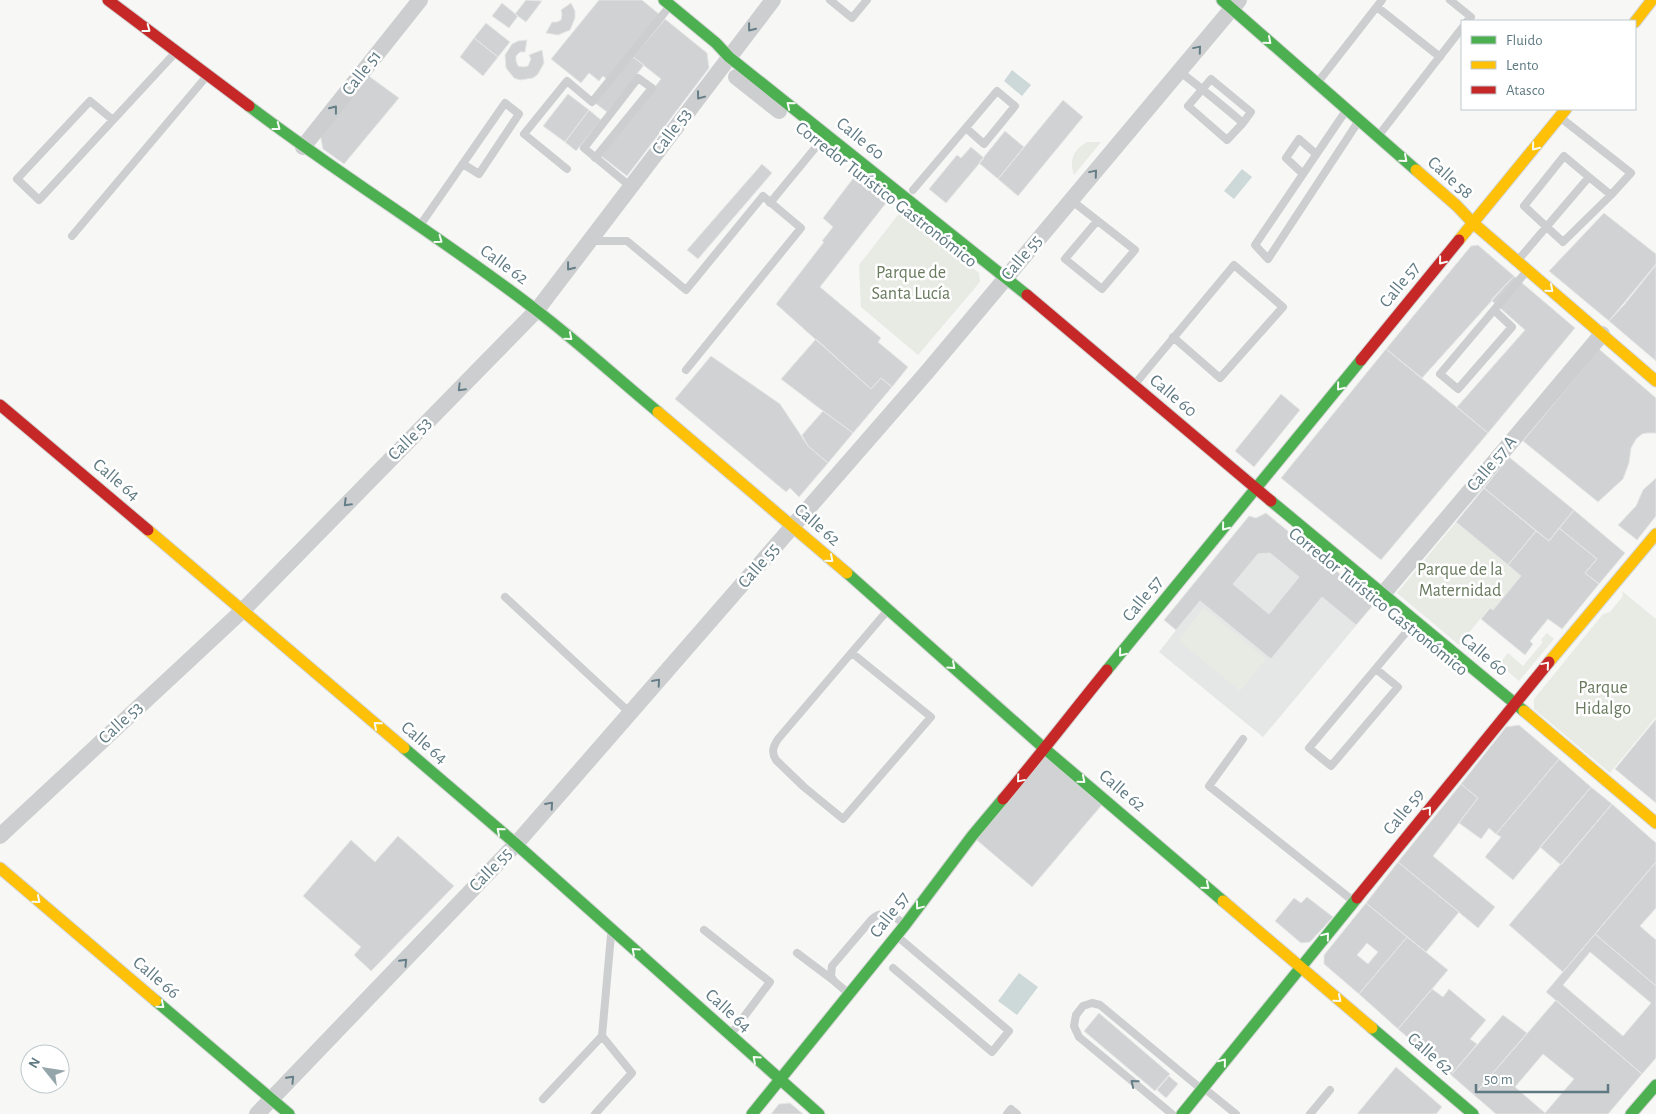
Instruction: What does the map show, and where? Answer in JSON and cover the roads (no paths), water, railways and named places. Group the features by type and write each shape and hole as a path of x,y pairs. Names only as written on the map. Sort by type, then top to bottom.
{"main road":[{"name":"Calle 62","path":"108,0 303,147 420,226 537,310 889,609 1045,749 1301,966 1469,1113"},
{"path":"1636,21 1652,0"},
{"name":"Calle 58","path":"1231,3 1317,83 1457,206 1473,223 1656,381"},
{"name":"Calle 60","path":"670,4 716,43 737,57 822,138 1003,270 1136,382 1248,491 1386,590 1413,624 1514,696 1656,823"},
{"name":"Calle 57","path":"752,1114 905,925 972,836 1045,749 1058,730 1248,491 1563,113"},
{"name":"Calle 64","path":"0,405 516,844 819,1114"},
{"name":"Calle 59","path":"1182,1114 1354,901 1514,696 1656,534"},
{"name":"Calle 66","path":"0,868 288,1114"},
{"path":"1631,1114 1656,1085"}],"street":[{"name":"Calle 51","path":"303,147 420,0"},
{"path":"652,0 670,4 726,38"},
{"name":"Calle 53","path":"0,836 243,610 537,310 631,187 737,57 773,0"},
{"name":"Calle 55","path":"258,1114 516,844 941,355 1003,270 1071,200 1179,71 1231,3"},
{"path":"670,4 712,49"},
{"name":"Corredor Turístico Gastronómico","path":"737,57 913,190 1003,270"},
{"name":"Corredor Turístico Gastronómico","path":"736,77 822,138 988,274 989,280 805,510 1003,292 1009,292 1013,295 1239,488 1248,491"},
{"path":"1022,280 1136,382 1246,468 1250,470 1260,469"},
{"name":"Calle 57 A","path":"1386,590 1602,334"},
{"name":"Corredor Turístico Gastronómico","path":"1272,486 1272,489 1386,590 1514,696"},
{"name":"Corredor Turístico Gastronómico","path":"1262,506 1413,624 1495,698"},
{"path":"1656,812 1529,715 1656,833"}],"lane":[{"path":"830,0 852,18 867,0"},
{"path":"1450,0 1471,17 1468,20"},
{"path":"1317,83 1380,3 1440,56"},
{"path":"567,169 524,134 567,82 592,102 670,4"},
{"path":"1378,136 1461,29"},
{"path":"113,120 90,101 17,179 39,200 113,120 176,51"},
{"path":"1179,71 1243,123"},
{"path":"72,236 208,75"},
{"path":"595,158 652,88 638,78 584,148 595,158 631,187"},
{"path":"1211,78 1251,112 1243,123 1227,140 1188,106 1211,78"},
{"path":"913,190 997,91 1015,106 984,144 966,128"},
{"path":"420,226 505,103 519,114 479,174 463,164"},
{"path":"1347,109 1255,245 1268,259 1359,120"},
{"path":"1563,113 1631,174 1611,195 1563,242 1524,206 1564,156 1611,195"},
{"path":"770,202 822,138"},
{"path":"1303,174 1286,158 1299,139 1316,154"},
{"path":"1517,261 1589,177"},
{"path":"591,241 627,241 686,290 763,196 801,228 686,370"},
{"path":"1071,200 1097,220 1135,250 1102,289 1065,259 1097,220"},
{"path":"1136,382 1234,265 1282,307 1220,378 1173,338"},
{"path":"1494,310 1512,326 1458,388 1440,374 1494,310 1528,270"},
{"path":"505,597 630,713"},
{"path":"852,653 931,717 843,819 804,787 776,760 773,756 773,748 852,653 889,609"},
{"path":"1376,669 1398,686 1331,766 1309,748 1413,624"},
{"path":"1243,739 1209,786 1354,901"},
{"path":"834,981 831,976 832,966 872,919 882,913 888,914 905,925"},
{"path":"543,1100 602,1036 612,930"},
{"path":"704,930 770,982 730,1036"},
{"path":"893,968 992,1052 1010,1031 897,935"},
{"path":"797,953 850,994"},
{"path":"1172,1114 1078,1037 1074,1026 1076,1016 1083,1006 1092,1003 1100,1005 1236,1114"},
{"path":"595,1114 632,1072 602,1036"},
{"path":"1310,1114 1330,1090"},
{"path":"1007,1114 1011,1109 1017,1114"}],"park label":[{"name":"Parque de Santa Lucía","path":"911,283"},
{"name":"Parque de la Maternidad","path":"1460,580"},
{"name":"Parque Hidalgo","path":"1603,698"}]}
